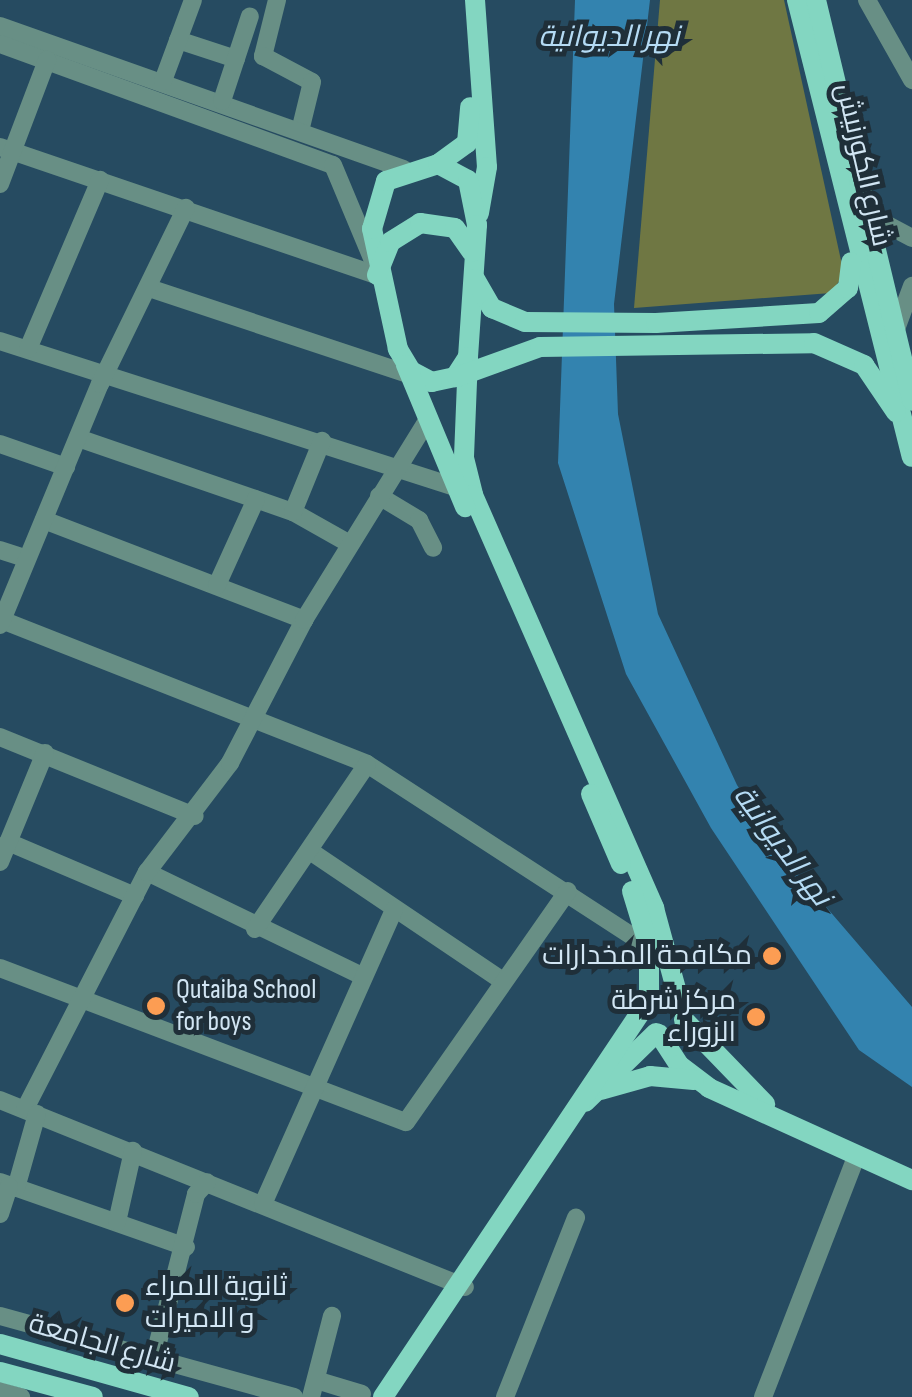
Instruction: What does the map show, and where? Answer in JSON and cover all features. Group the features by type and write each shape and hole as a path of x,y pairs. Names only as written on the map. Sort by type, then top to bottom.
{"main road":[{"path":"461,0 472,126 463,148 438,164 403,170 375,201 376,269 456,488 649,947 647,1003 658,1034 697,1080 912,1180"},
{"path":"474,0 487,167 472,260 463,369 464,458 654,908 682,1010 736,1084 808,1134"},
{"name":"شارع الكورنيش","path":"797,0 864,214 896,335 912,457"},
{"name":"شارع الكورنيش","path":"816,0 850,236 904,407"},
{"path":"438,164 468,180 477,224"},
{"path":"376,269 390,242 420,223 455,228 492,308 542,323 656,323 830,308 848,288 850,236"},
{"path":"411,372 463,369 510,352 540,347 828,345 864,365 904,407"},
{"path":"464,458 474,393 510,352"},
{"path":"647,1003 682,1010"},
{"path":"394,1397 647,1003"},
{"path":"384,1397 590,1095 682,1010"},
{"path":"590,1095 638,1078 697,1080"},
{"name":"شارع الجامعة","path":"0,1344 189,1397"},
{"name":"شارع الجامعة","path":"0,1372 93,1397"}],"street":[{"path":"163,81 192,0"},
{"path":"277,0 262,56 312,82 301,127"},
{"path":"867,0 912,80"},
{"path":"222,101 250,16"},
{"path":"0,26 14,43 47,60 333,166 376,269"},
{"path":"178,40 236,59"},
{"path":"14,43 163,81 301,127 403,170"},
{"path":"0,184 6,149 47,60"},
{"path":"6,149 376,269"},
{"path":"28,349 100,180"},
{"path":"186,208 152,288 78,438 1,622 252,716 367,764 649,947"},
{"path":"864,214 912,238"},
{"path":"896,335 912,286"},
{"path":"152,288 411,372"},
{"path":"0,341 456,488"},
{"path":"0,1214 31,1112 81,998 134,896 148,872 194,816 304,620 428,418"},
{"path":"78,438 293,512 350,544"},
{"path":"293,512 322,442"},
{"path":"0,444 66,467"},
{"path":"379,496 420,520 433,548"},
{"path":"217,585 256,499"},
{"path":"44,520 304,620"},
{"path":"0,550 25,558"},
{"path":"0,737 194,816"},
{"path":"0,862 45,753"},
{"path":"255,929 367,764"},
{"path":"8,842 134,896"},
{"path":"310,851 503,981"},
{"path":"148,872 255,929 362,976"},
{"path":"0,968 406,1122 568,892"},
{"path":"262,1204 394,910"},
{"path":"0,1100 133,1150 462,1286"},
{"path":"117,1222 133,1150"},
{"path":"762,1397 857,1155"},
{"path":"154,1358 207,1182"},
{"path":"8,1185 186,1247"},
{"path":"505,1397 576,1218"},
{"path":"0,1316 294,1397"},
{"path":"332,1316 314,1388 362,1394"},
{"path":"0,1392 21,1397"}],"green space":[{"path":"660,0 784,0 844,274 831,293 634,308"}],"water":[{"name":"نهر الديوانية","path":"575,0 650,0 614,304 618,414 658,614 737,785 791,866 912,1007 912,1087 859,1050 711,828 626,674 558,463"}],"place":[{"name":"مكافحة المخدارات","path":"772,956"},
{"name":"Qutaiba School for boys","path":"156,1006"},
{"name":"مركز شرطة الزوراء","path":"756,1017"},
{"name":"ثانوية الامراء و الاميرات","path":"125,1303"}]}
